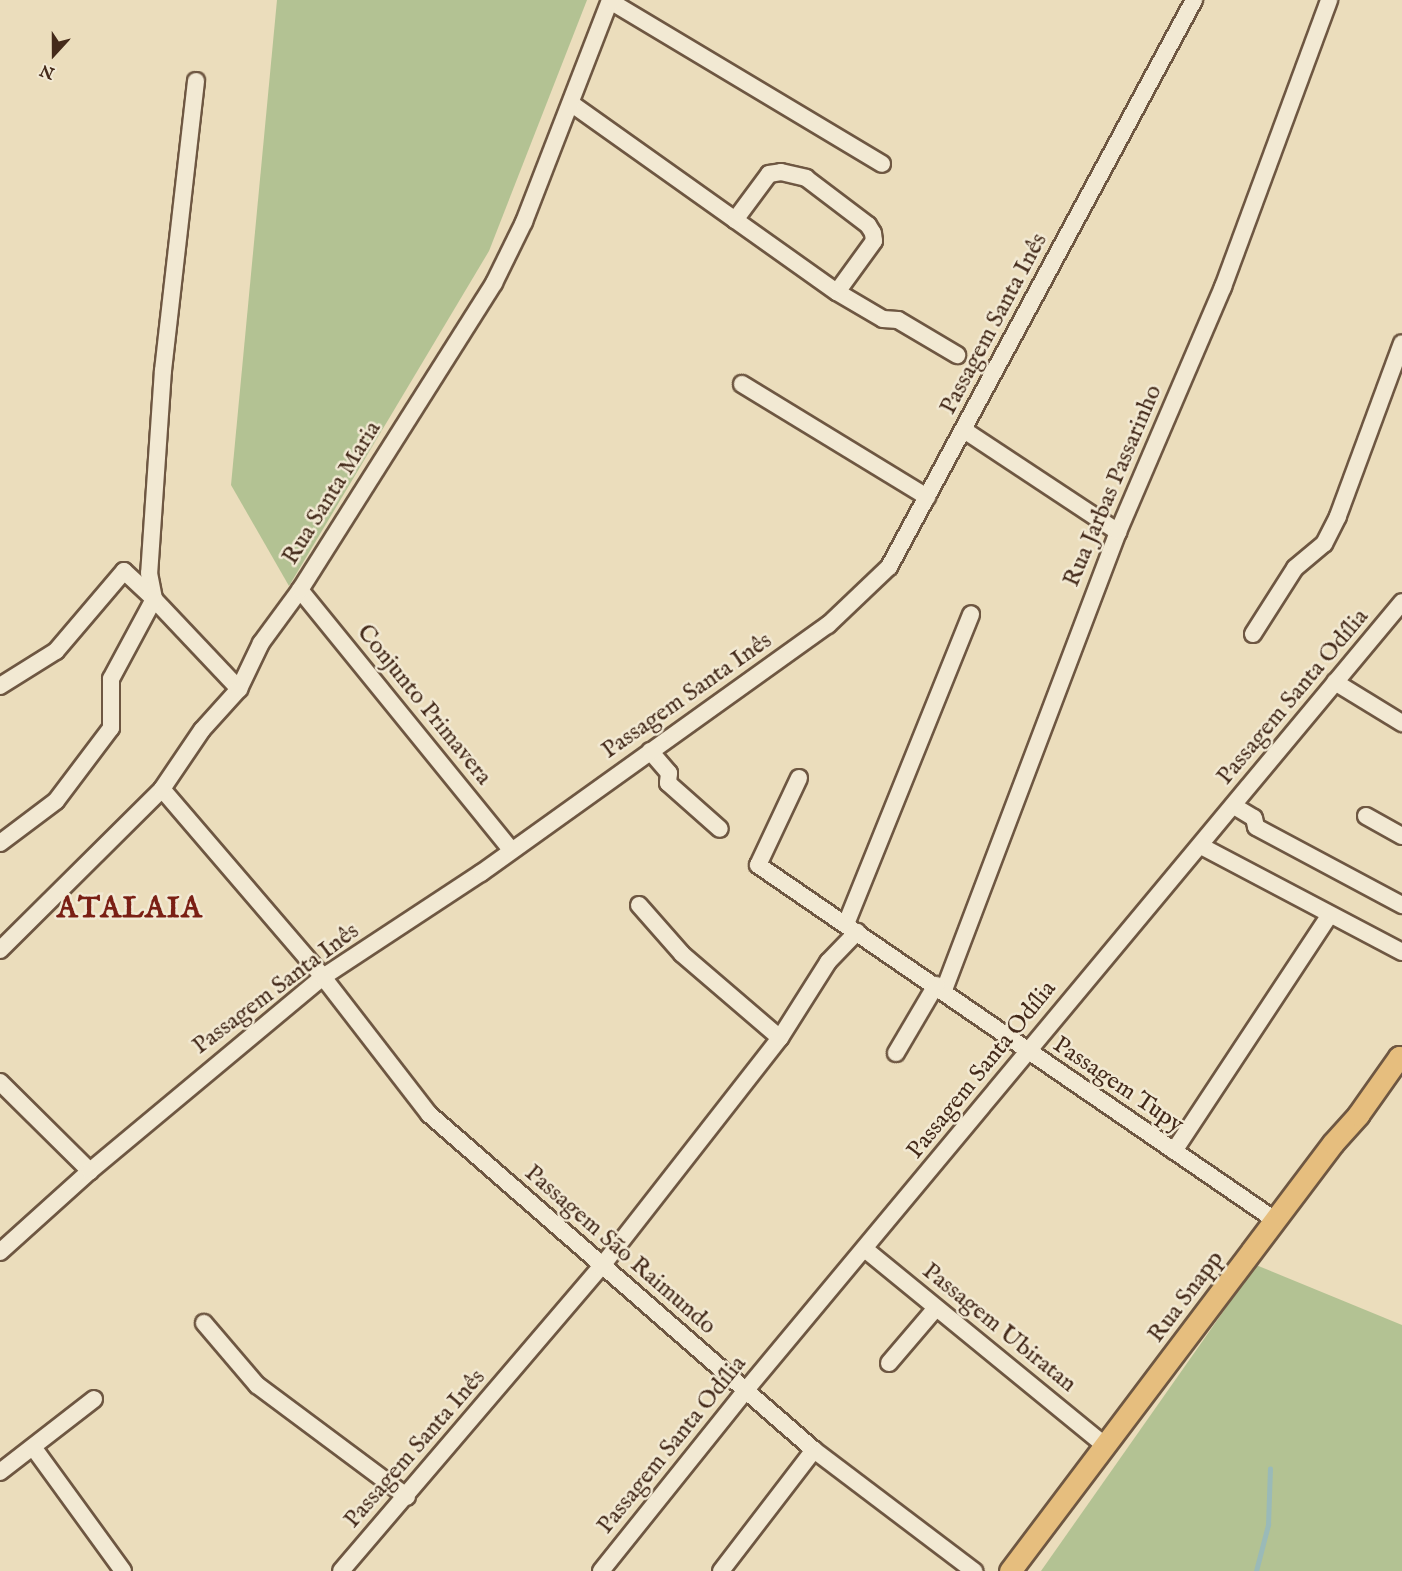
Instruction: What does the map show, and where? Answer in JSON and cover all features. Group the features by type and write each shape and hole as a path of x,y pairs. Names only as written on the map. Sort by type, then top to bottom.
{"main road":[{"name":"Rua Snapp","path":"1010,1571 1103,1444 1185,1342 1401,1056"}],"street":[{"name":"Passagem Santa Inês","path":"0,1252 90,1172 323,977 511,850 828,625 889,567 1194,0"},
{"name":"Rua Jarbas Passarinho","path":"896,1053 940,988 1118,532 1223,287 1329,0"},
{"path":"610,1 882,164"},
{"name":"Rua Santa Maria","path":"0,950 162,789 202,730 239,690 261,643 300,590 494,283 524,222 572,104 610,1"},
{"path":"0,843 56,801 111,728 111,680 153,599 149,543 163,370 196,81"},
{"path":"572,104 837,292 883,319 898,320 957,355"},
{"path":"735,220 769,174 781,172 806,178 868,225 873,233 874,241 837,292"},
{"path":"1253,634 1295,568 1324,544 1329,535 1351,486 1402,343"},
{"path":"742,384 927,496"},
{"path":"964,430 1118,532"},
{"path":"0,686 56,651 124,571 239,690"},
{"name":"Conjunto Primavera","path":"300,590 511,850"},
{"name":"Passagem Santa Odília","path":"601,1571 746,1390 866,1250 1402,602"},
{"name":"Passagem Santa Inês","path":"341,1571 407,1497 602,1267 780,1038 851,928 971,614"},
{"path":"1335,682 1402,723"},
{"path":"650,751 669,773 668,783 720,829"},
{"name":"Passagem Tupy","path":"799,778 758,865 940,988 1027,1053 1275,1220"},
{"name":"Passagem São Raimundo","path":"162,789 323,977 429,1114 814,1450 974,1571"},
{"path":"1234,806 1254,818 1256,827 1402,905"},
{"path":"1366,816 1402,836"},
{"path":"1201,846 1329,916 1402,952"},
{"path":"639,905 682,954 780,1038"},
{"path":"1174,1151 1329,916"},
{"path":"0,1082 90,1172"},
{"name":"Passagem Ubiratan","path":"866,1250 1103,1444"},
{"path":"889,1363 936,1308"},
{"path":"204,1323 257,1385 407,1497"},
{"path":"0,1472 93,1400"},
{"path":"33,1447 123,1571"},
{"path":"721,1571 814,1450"}],"green space":[{"path":"277,0 587,0 489,251 289,586 231,485"},
{"path":"1256,1265 1402,1325 1402,1571 1041,1571"}],"waterway":[{"path":"1256,1571 1268,1525 1270,1469"}],"district":[{"name":"ATALAIA","path":"130,909"}]}
